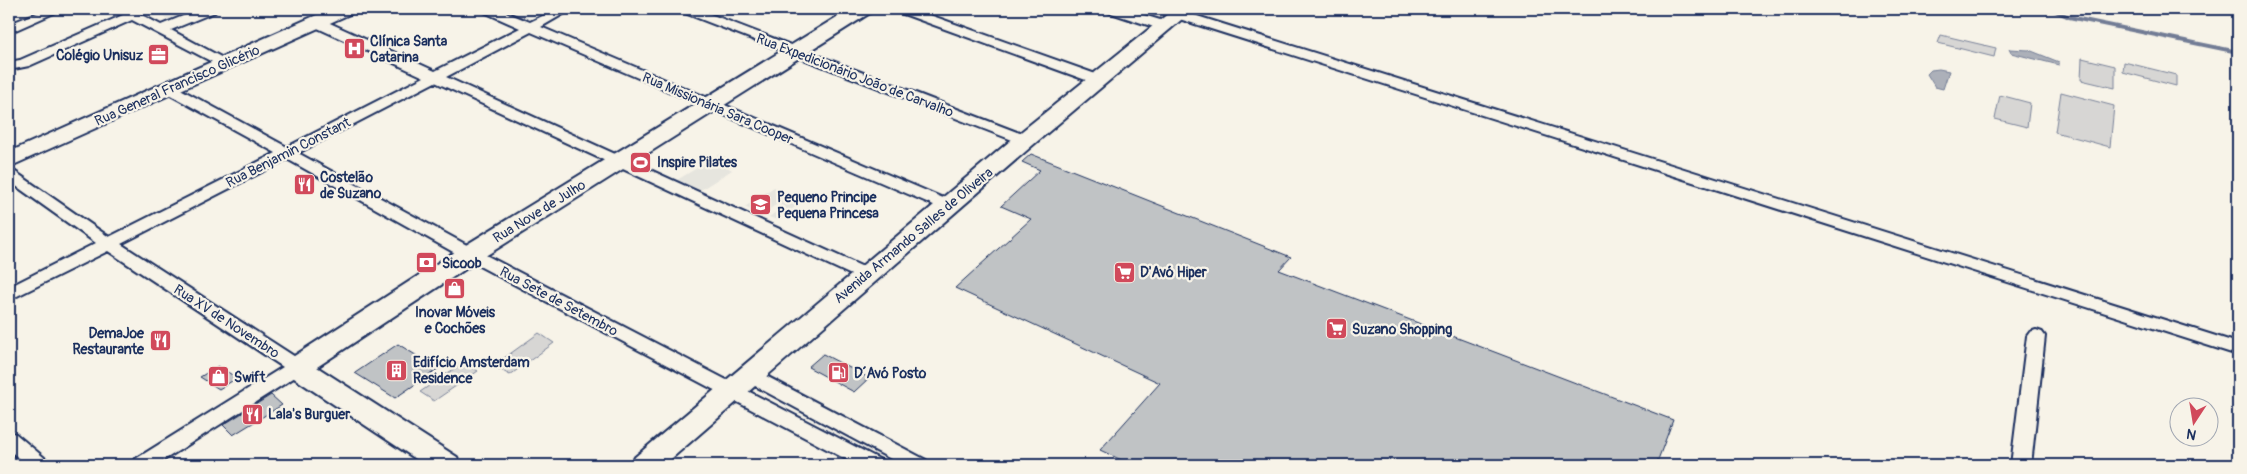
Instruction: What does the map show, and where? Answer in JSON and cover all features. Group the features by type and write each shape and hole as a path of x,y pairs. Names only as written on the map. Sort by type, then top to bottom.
{"main road":[{"name":"Rua General Francisco Glicério","path":"9,160 345,9"},
{"name":"Rua Nove de Julho","path":"297,367 470,254 863,9"},
{"name":"Avenida Armando Salles de Oliveira","path":"645,465 1025,140 1176,16"},
{"name":"Rua XV de Novembro","path":"297,367 447,465"}],"street":[{"path":"9,29 57,9"},
{"path":"162,29 211,9"},
{"name":"Rua Missionária Sara Cooper","path":"488,9 948,206"},
{"name":"Rua Benjamin Constant","path":"9,294 288,153 433,76 566,9"},
{"name":"Rua Expedicionário João de Carvalho","path":"686,9 1025,140"},
{"path":"902,9 1099,80"},
{"path":"1112,9 1176,16 2238,349"},
{"path":"9,66 24,63 127,12 225,63"},
{"path":"316,22 866,275"},
{"name":"Rua Sete de Setembro","path":"168,88 470,254 730,392 874,465"},
{"name":"Rua XV de Novembro","path":"9,174 107,244 297,367"},
{"path":"2021,465 2036,336"},
{"name":"Rua Nove de Julho","path":"141,465 297,367"},
{"path":"751,375 919,465"},
{"path":"9,439 40,465"}],"shaded area":[{"path":"146,9 196,9 169,20"},
{"path":"504,9 553,9 538,16 525,18"},
{"path":"1941,35 1996,48 1994,57 1938,43"},
{"path":"2009,49 2029,50 2059,62 2059,65 2011,53"},
{"path":"2082,58 2115,66 2115,88 2081,80"},
{"path":"2124,62 2176,75 2176,86 2123,72"},
{"path":"1931,70 1949,71 1943,89 1935,87 1927,74"},
{"path":"2061,92 2114,106 2110,147 2055,132"},
{"path":"2000,95 2030,103 2027,127 1995,119"},
{"path":"720,154 729,159 722,164 732,170 699,191 677,180"},
{"name":"Pequeno Principe Pequena Princesa","path":"774,187 804,201 777,220 769,217 783,207 777,204 761,215 745,207"},
{"path":"539,333 554,343 510,375 493,366"},
{"path":"464,362 478,371 434,401 420,392"}],"building":[{"name":"Suzano Shopping","path":"1031,154 1291,257 1279,270 1673,420 1656,465 1132,465 1100,450 1160,383 955,288 1031,219 1001,206 1040,170 1022,162"},
{"name":"Edifício Amsterdam Residence","path":"398,344 438,369 395,398 355,373"},
{"name":"D´Avó Posto","path":"823,354 869,378 854,392 808,367"},
{"name":"Swift","path":"218,366 237,378 219,389 200,377"},
{"name":"Lala's Burguer","path":"271,395 282,405 233,435 223,425"}],"waterway":[{"path":"2051,9 2069,17 2238,52"}],"place":[{"name":"Clínica Santa Catarina","path":"354,49"},
{"name":"Colégio Unisuz","path":"159,55"},
{"name":"Inspire Pilates","path":"641,162"},
{"name":"Costelão de Suzano","path":"304,185"},
{"name":"Pequeno Principe Pequena Princesa","path":"761,205"},
{"name":"Sicoob","path":"426,263"},
{"name":"D'Avó Hiper","path":"1124,272"},
{"name":"Inovar Móveis e Cochões","path":"455,289"},
{"name":"Suzano Shopping","path":"1336,329"},
{"name":"DemaJoe Restaurante","path":"160,341"},
{"name":"Edifício Amsterdam Residence","path":"397,370"},
{"name":"D´Avó Posto","path":"838,373"},
{"name":"Swift","path":"218,377"},
{"name":"Lala's Burguer","path":"252,414"}]}
